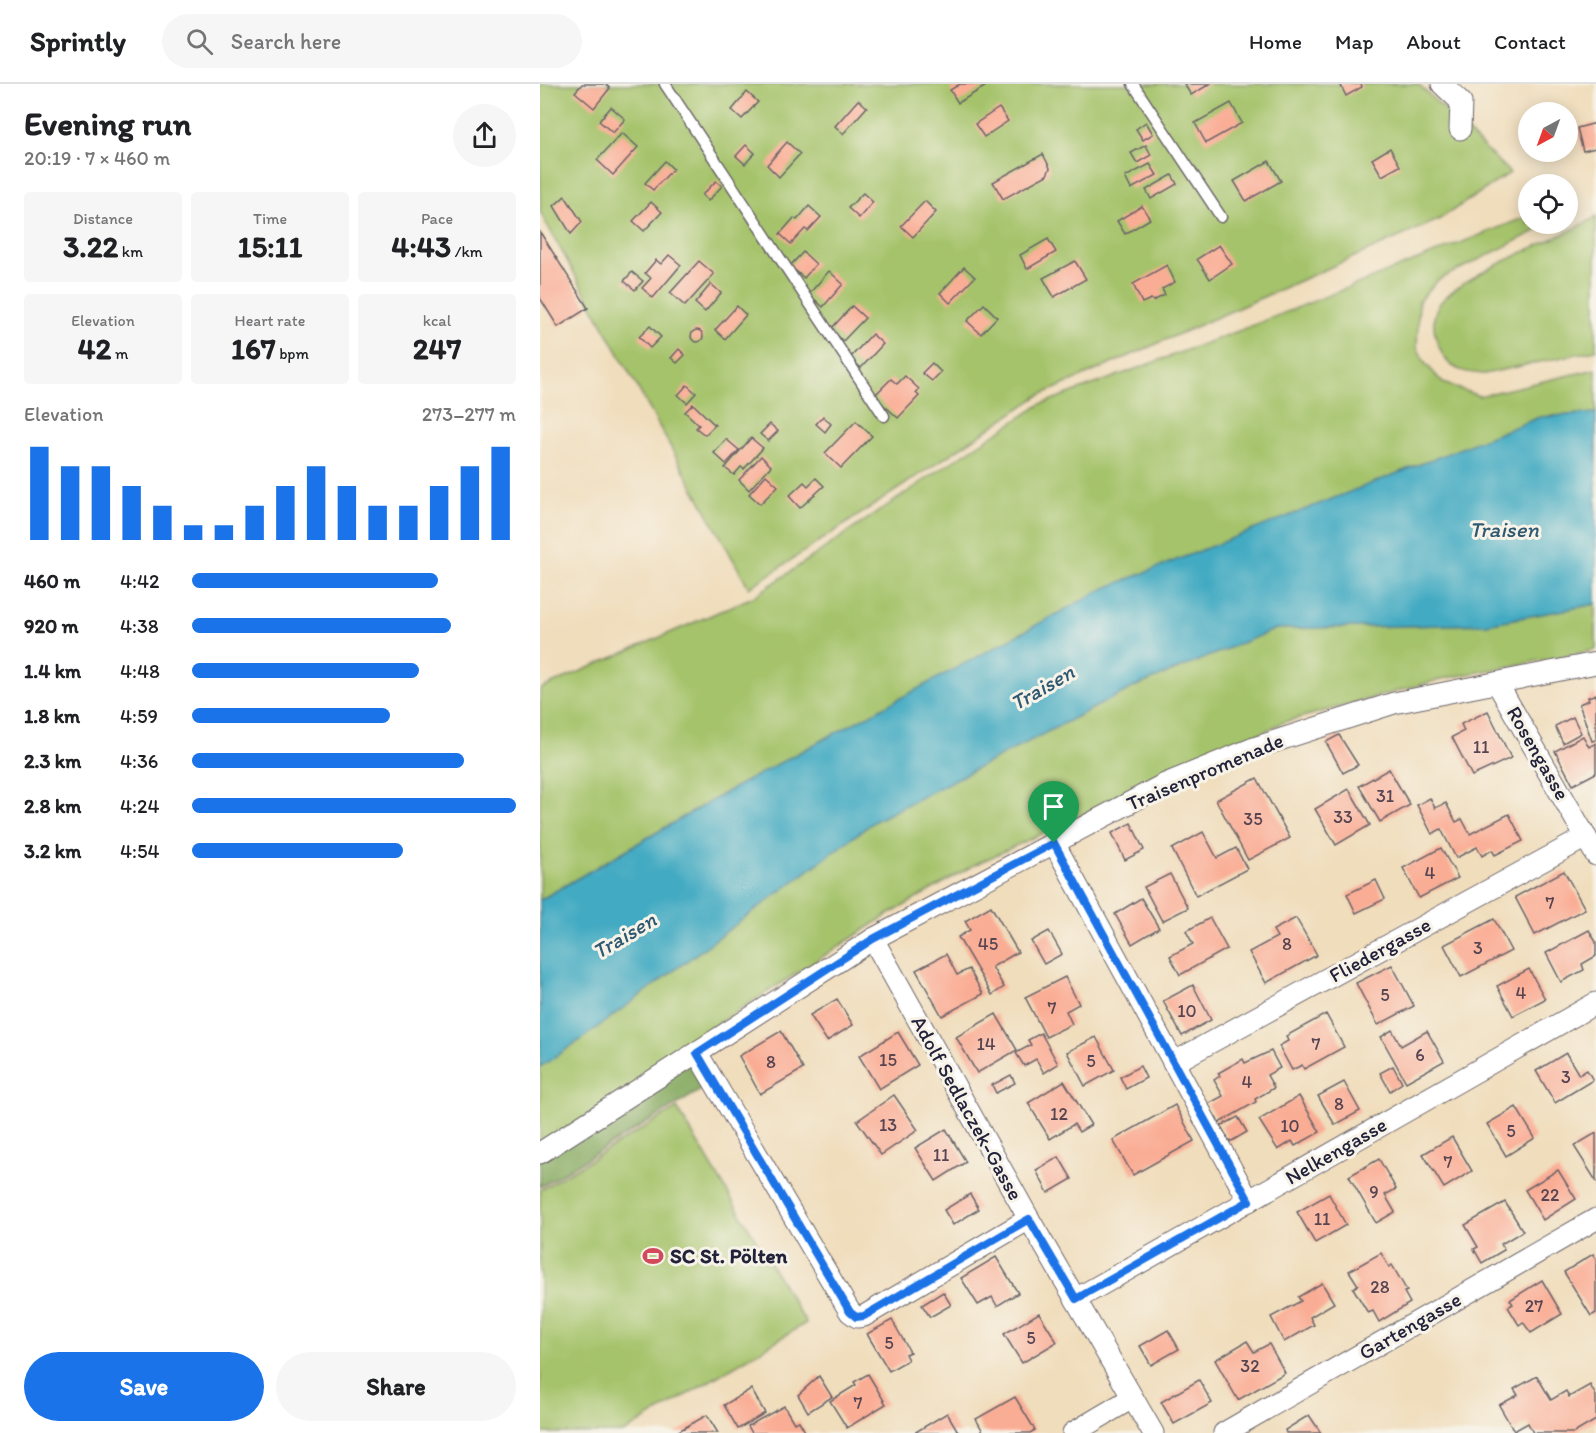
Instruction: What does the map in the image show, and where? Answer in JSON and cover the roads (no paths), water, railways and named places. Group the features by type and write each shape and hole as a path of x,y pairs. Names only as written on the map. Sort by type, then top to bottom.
{"street":[{"path":"1442,84 1461,102 1460,129"},
{"name":"Traisenpromenade","path":"540,1153 873,939 1163,785 1254,748 1394,703 1596,663"},
{"name":"Rosengasse","path":"1497,683 1591,846"},
{"path":"1054,843 1249,1201"},
{"name":"Fliedergasse","path":"1173,1063 1591,846"},
{"name":"Adolf Sedlaczek-Gasse","path":"873,939 1029,1219 1153,1433"},
{"name":"Nelkengasse","path":"1076,1299 1596,1003"},
{"path":"697,1053 850,1312 856,1317 864,1316 1029,1219"},
{"name":"Gartengasse","path":"1224,1433 1596,1219"},
{"path":"1073,1433 1132,1398"}],"lane":[{"path":"665,84 884,416"},
{"path":"1133,84 1221,217"}],"water":[{"name":"Traisen","path":"1596,413 1596,604 1486,624 1276,629 1134,687 875,821 583,1038 540,1067 540,900 737,786 1103,589 1540,417"}],"place":[{"name":"SC St. Pölten","path":"653,1256"}]}
